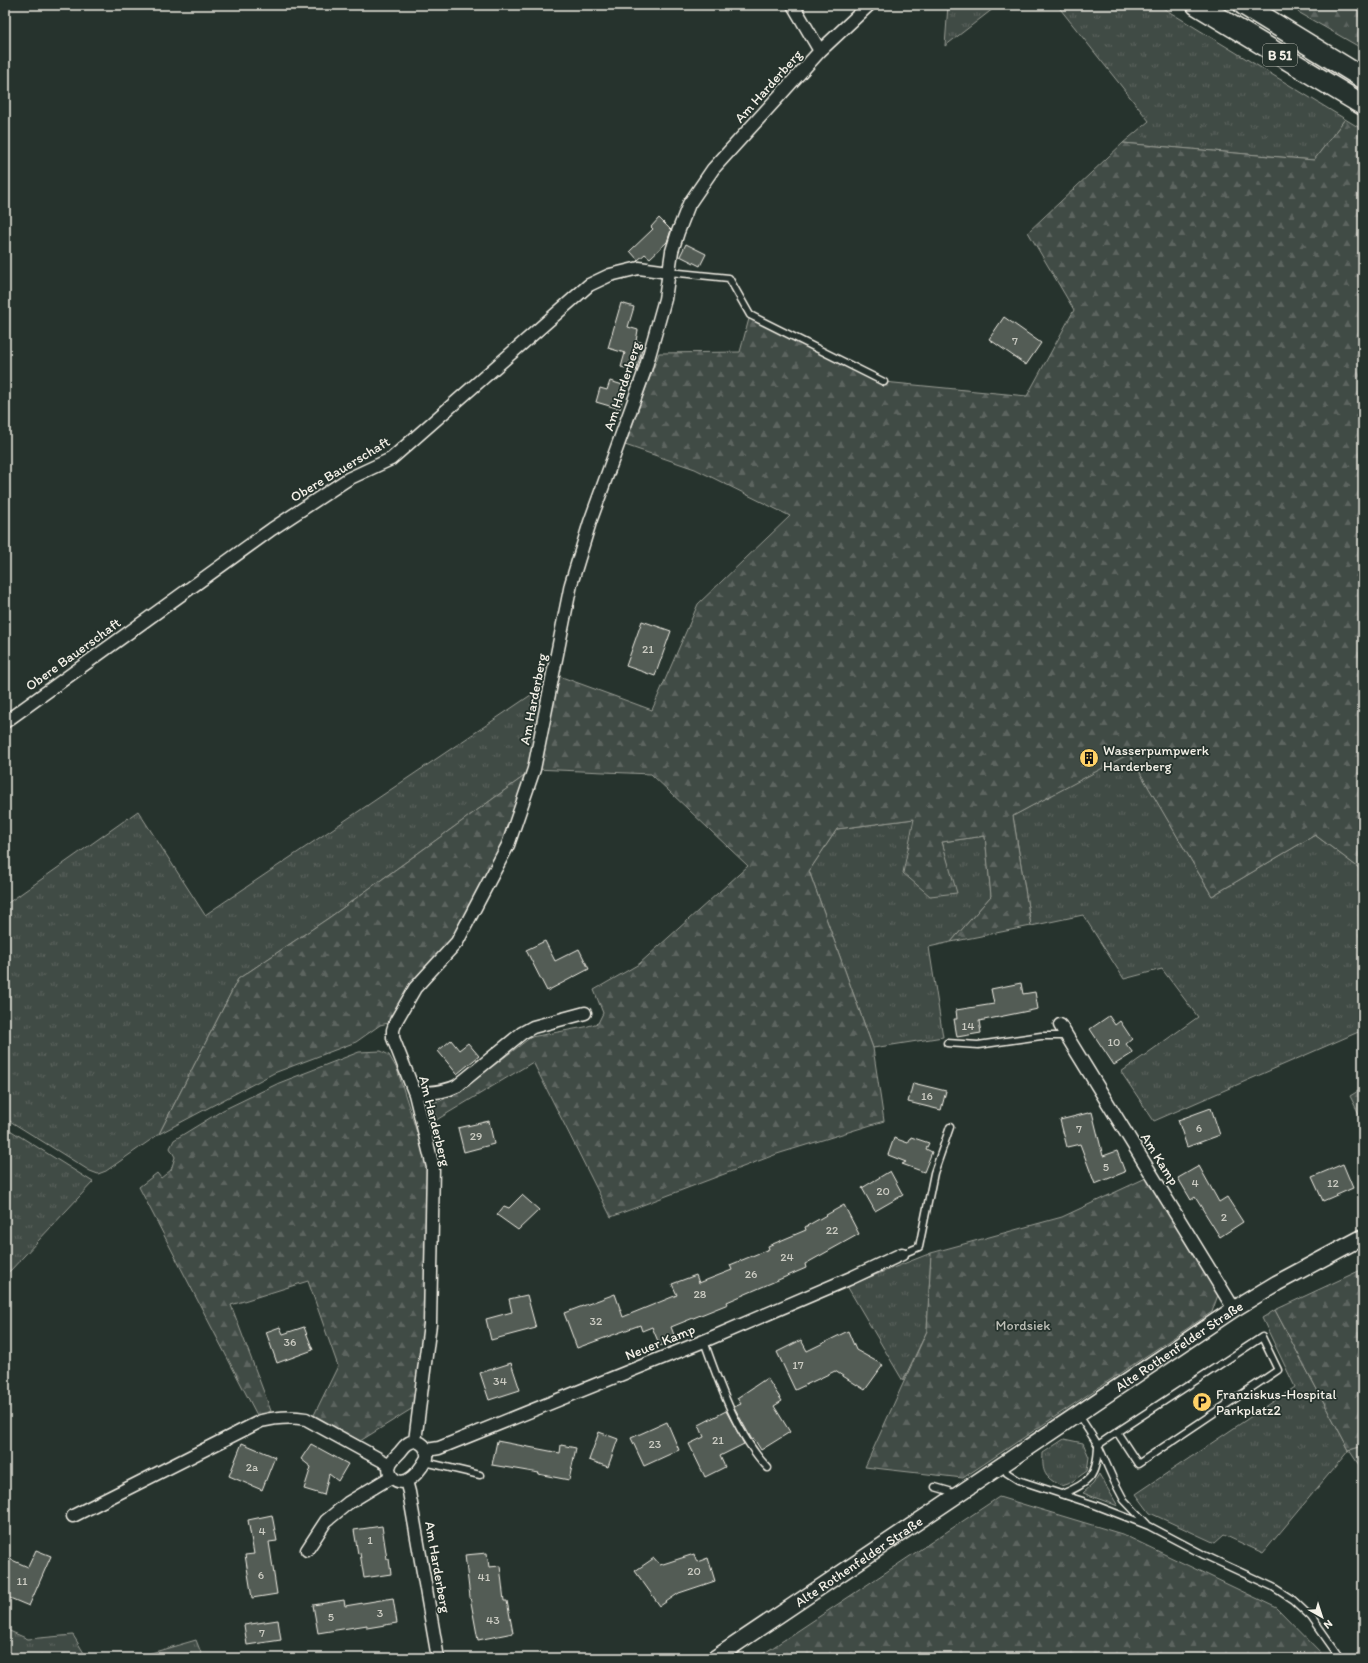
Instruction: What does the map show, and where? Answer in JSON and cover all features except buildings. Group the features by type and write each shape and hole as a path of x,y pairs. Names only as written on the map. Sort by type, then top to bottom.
{"highway":[{"name":"B 51","path":"1197,5 1363,105"},
{"name":"B 51","path":"1244,5 1363,78"}],"street":[{"path":"793,5 820,51"},
{"name":"Am Harderberg","path":"415,1442 430,1324 433,1167 415,1094 393,1038 393,1030 396,1021 415,988 457,942 508,845 534,769 571,584 590,522 645,370 665,299 669,272 678,232 689,204 713,169 820,51 869,5"},
{"name":"Obere Bauerschaft","path":"5,722 272,529 348,479 391,459 589,285 610,275 639,268 669,272"},
{"path":"415,1094 440,1092 457,1086 522,1033 533,1027 585,1013"},
{"name":"Am Kamp","path":"1060,1025 1234,1309"},
{"name":"Alte Rothenfelder Straße","path":"715,1658 1001,1464 1234,1309 1277,1283 1363,1237"},
{"name":"Neuer Kamp","path":"426,1456 439,1448 704,1340 851,1278 902,1254"},
{"path":"73,1516 261,1421 275,1418 292,1417 306,1420 391,1471 398,1481 406,1482 413,1477 426,1456 422,1444 411,1442 404,1447 391,1471 326,1521 307,1550"},
{"name":"Am Harderberg","path":"406,1482 411,1500 438,1658"}],"lane":[{"path":"669,272 729,278 750,315 884,382"},
{"path":"947,1043 978,1045 1041,1036 1066,1036"},
{"path":"902,1254 919,1247 934,1173 950,1127"},
{"path":"1098,1445 1117,1432 1262,1337 1278,1370 1138,1464 1117,1432"},
{"path":"704,1340 720,1385 750,1445 758,1458 768,1468"},
{"path":"1078,1413 1098,1445 1124,1500 1149,1526"},
{"path":"1062,1494 1076,1489 1091,1477 1098,1461 1098,1445"},
{"path":"426,1456 480,1475"},
{"path":"1001,1464 1007,1473 1018,1480 1062,1494 1149,1526 1273,1587 1293,1600 1311,1617 1340,1658"},
{"path":"935,1487 949,1491 955,1496"}],"green space":[{"path":"948,5 998,5 945,46"},
{"path":"1057,5 1158,5 1345,119 1314,160 1123,143 1149,121"},
{"path":"1299,5 1363,5 1363,49 1298,12"},
{"path":"1345,119 1363,130 1363,871 1315,835 1212,896 1129,754 1013,816 1031,926 951,942 991,896 985,836 942,842 957,893 930,896 903,873 914,819 837,829 809,871 873,1048 884,1121 777,1154 611,1217 533,1062 428,1125 425,1108 430,1103 440,1101 459,1092 531,1037 585,1027 598,1023 603,1013 594,990 639,964 748,866 651,774 534,769 559,676 652,710 698,604 790,516 695,469 625,445 659,353 740,352 750,315 884,382 1027,396 1074,310 1028,232 1123,143 1314,160"},
{"path":"559,676 534,769 330,917 238,979 159,1134 106,1171 98,1174 90,1171 5,1118 5,905 138,811 205,915"},
{"path":"1129,753 1212,896 1315,835 1363,871 1363,1030 1154,1121 1121,1072 1198,1017 1162,969 1124,979 1083,915 1031,926 1013,816"},
{"path":"534,769 508,845 457,942 404,1008 388,1023 380,1025 356,1042 274,1073 159,1134 238,979 330,917"},
{"path":"914,819 956,893 942,842 985,836 991,896 951,942 929,947 943,1037 873,1048 809,871 837,829"},
{"path":"381,1051 389,1055 397,1069 428,1168 425,1325 413,1408 360,1441 314,1415 338,1366 308,1281 231,1305 271,1411 258,1417 139,1187 157,1173 161,1178 171,1170 175,1157 170,1148 174,1140 223,1110 279,1083 359,1052"},
{"path":"1363,1088 1363,1122 1350,1096"},
{"path":"5,1127 93,1182 10,1271 5,1272"},
{"name":"Mordsiek","path":"1148,1177 1218,1295 1212,1312 963,1478 865,1467 927,1331 931,1253 1062,1217"},
{"path":"931,1253 927,1331 903,1381 847,1286"},
{"path":"1363,1269 1363,1446 1349,1450 1275,1310"},
{"path":"1275,1310 1349,1450 1263,1553 1224,1535 1215,1543 1150,1513 1136,1494 1295,1387 1262,1318"},
{"path":"1064,1439 1083,1443 1089,1457 1087,1471 1070,1483 1061,1486 1051,1480 1045,1473 1043,1453"},
{"path":"1363,1446 1363,1471 1349,1450"},
{"path":"1099,1474 1118,1506 1083,1493 1093,1484"},
{"path":"999,1497 1122,1534 1277,1608 1326,1658 757,1658"},
{"path":"5,1629 28,1639 73,1635 87,1658 5,1658"},
{"path":"196,1640 203,1658 134,1658"}],"place":[{"name":"Wasserpumpwerk Harderberg","path":"1089,758"},
{"name":"Franziskus-Hospital Parkplatz2","path":"1202,1402"}]}
